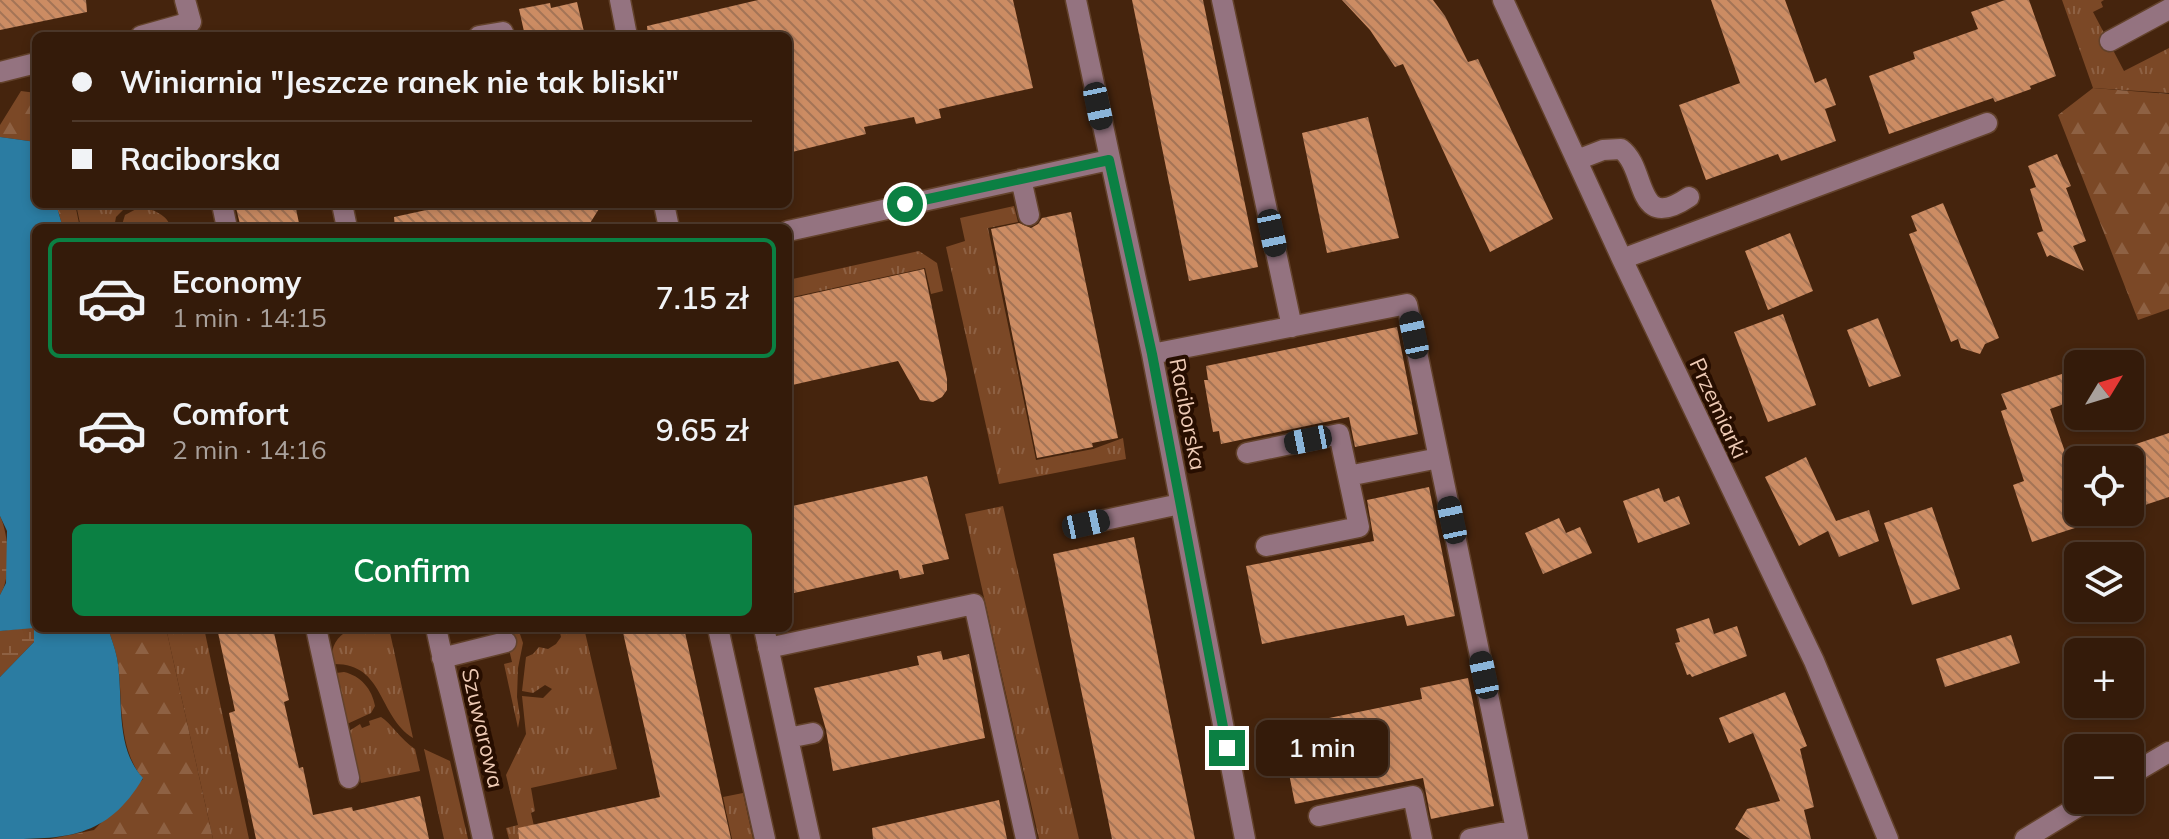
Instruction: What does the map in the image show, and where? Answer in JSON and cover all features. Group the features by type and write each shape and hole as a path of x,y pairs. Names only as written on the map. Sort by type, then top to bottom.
{"street":[{"path":"155,32 191,22 185,0"},
{"path":"620,0 626,32"},
{"name":"Raciborska","path":"1076,0 1152,354 1245,839"},
{"path":"1222,0 1292,327"},
{"name":"Przemiarki","path":"1503,0 1622,259 1820,674 1888,839"},
{"path":"2110,41 2169,9"},
{"path":"0,72 32,64"},
{"path":"1622,259 1987,123"},
{"path":"1577,160 1603,150 1621,149 1631,161 1642,193 1653,206 1670,206 1689,197"},
{"path":"792,230 1109,160"},
{"path":"1021,179 1029,215"},
{"path":"1152,354 1407,304 1517,834 1470,839"},
{"path":"1247,453 1339,434 1359,527 1266,546"},
{"path":"1348,476 1439,458"},
{"path":"1086,524 1180,504"},
{"path":"810,839 766,638 974,604 1026,839"},
{"path":"317,632 349,778"},
{"name":"Szuwarowa","path":"437,632 483,839"},
{"path":"719,632 765,839"},
{"path":"442,658 506,642"},
{"path":"788,738 813,733"},
{"path":"2144,767 2169,752"},
{"path":"1319,816 1413,796 1422,839"},
{"path":"2025,839 2066,814"}],"green space":[{"path":"2062,0 2104,0 2101,2 2103,7 2093,12 2124,71 2169,48 2169,93 2093,88"},
{"path":"2093,88 2169,94 2169,309 2138,320 2058,115"},
{"path":"21,91 32,92 32,141 0,137 0,125"},
{"path":"1014,206 1018,222 988,228 1036,460 1093,449 1123,438 1126,459 999,484 946,247 965,241 960,218"},
{"path":"57,208 76,208 79,224 62,224"},
{"path":"77,208 125,208 116,217 115,224 80,224"},
{"path":"138,208 150,209 159,213 169,224 122,224 125,215"},
{"path":"919,251 937,263 943,291 931,294 925,268 792,297 792,279"},
{"path":"1003,506 1079,839 1039,839 965,514"},
{"path":"0,516 8,556 6,578 0,595"},
{"path":"32,627 34,642 0,677 0,631"},
{"path":"109,632 167,632 213,839 50,839 94,830 143,779 134,766 125,737 117,658"},
{"path":"167,632 205,632 249,839 213,839"},
{"path":"390,632 413,738 393,717 372,681 350,666 333,664 332,652 343,634"},
{"path":"505,632 519,632 523,643 518,668 518,728 504,664 512,662"},
{"path":"560,632 585,632 617,769 531,788 535,811 531,813 537,839 509,839 506,828 518,825 506,775 526,734 522,696 543,698 552,689 545,685 533,693 522,691 526,657 539,647 548,649 561,637"},
{"path":"344,672 365,684 375,706 371,713 347,724 336,673"},
{"path":"381,717 415,749 420,771 361,783 349,731 360,724 362,728 370,725 369,721"},
{"path":"424,749 450,761 468,839 444,839"},
{"path":"743,793 753,839 732,839 723,797"}],"water":[{"path":"0,137 32,141 32,208 57,208 62,224 32,224 32,628 0,631 0,595 6,583 7,531 0,516"},
{"path":"34,632 109,632 117,658 124,737 134,766 143,778 115,813 99,824 64,836 0,839 0,677 34,642"}],"building":[{"path":"0,0 86,0 87,12 0,30"},
{"path":"758,0 1013,0 1033,88 939,109 941,118 916,124 914,117 864,127 866,134 792,152 792,32 648,32 647,26"},
{"path":"1132,0 1203,0 1258,267 1189,281"},
{"path":"1342,0 1433,0 1445,16 1468,62 1478,59 1553,219 1490,252 1403,64 1395,67 1370,30"},
{"path":"1711,0 1785,0 1815,83 1826,78 1836,105 1825,109 1836,141 1781,161 1778,154 1706,180 1679,105 1740,83"},
{"path":"2005,0 2029,0 2056,76 1995,102 1993,98 1889,134 1869,76 1915,59 1913,52 1978,29 1971,12"},
{"path":"577,2 584,32 524,32 519,9 550,3 551,8"},
{"path":"1368,117 1399,238 1327,253 1302,133"},
{"path":"2057,154 2071,186 2066,188 2086,241 2073,246 2084,271 2050,255 2047,257 2037,233 2043,231 2030,189 2036,187 2028,166"},
{"path":"1943,203 1999,338 1985,344 1980,354 1961,348 1958,339 1951,342 1909,234 1917,231 1911,216"},
{"path":"236,208 296,208 299,224 240,224"},
{"path":"436,208 600,208 590,224 395,224 394,217"},
{"path":"1071,212 1118,438 1092,443 1093,447 1037,458 991,229 1019,223 1031,228 1042,218"},
{"path":"1790,233 1813,291 1768,310 1745,251"},
{"path":"924,269 947,390 933,402 920,400 898,361 792,385 792,298"},
{"path":"1783,314 1816,405 1768,422 1734,332"},
{"path":"1878,318 1901,376 1869,387 1847,330"},
{"path":"1397,327 1418,434 1355,447 1349,417 1221,444 1219,431 1213,432 1204,380 1208,380 1206,366"},
{"path":"2064,373 2064,404 2050,409 2064,449 2064,526 2078,527 2032,542 2013,485 2024,481 2001,411 2007,409 2001,394"},
{"path":"2169,433 2169,497 2144,505 2144,446 2130,446"},
{"path":"1806,457 1836,521 1869,510 1879,541 1839,557 1828,531 1799,546 1765,477"},
{"path":"927,476 949,559 922,565 924,574 900,579 898,570 794,593 792,506"},
{"path":"1429,487 1455,616 1407,626 1404,615 1262,644 1246,566 1374,541 1367,500"},
{"path":"1659,488 1664,502 1679,496 1690,524 1638,543 1623,501"},
{"path":"1932,507 1960,589 1912,605 1884,523"},
{"path":"1559,518 1566,533 1580,527 1592,553 1543,574 1525,533"},
{"path":"1134,537 1195,839 1112,839 1053,554"},
{"path":"1709,618 1714,634 1737,626 1747,656 1692,677 1687,675 1675,643 1680,642 1676,629"},
{"path":"218,632 274,632 289,700 284,702 313,815 352,807 353,811 420,796 429,839 256,839 229,713 235,711"},
{"path":"623,632 685,632 731,839 519,839 518,828 660,797"},
{"path":"2011,635 2020,663 1945,687 1936,659"},
{"path":"941,651 943,660 969,654 985,738 833,771 814,688 919,665 917,656"},
{"path":"1468,678 1494,806 1431,819 1423,778 1295,804 1280,728 1422,699 1420,688"},
{"path":"1785,692 1807,746 1800,749 1814,807 1804,810 1811,839 1750,839 1735,829 1747,809 1780,801 1753,733 1729,743 1719,718"},
{"path":"999,800 1007,839 873,839 872,828"}],"route":[{"path":"905,204 1109,160 1152,354 1227,748"}]}
